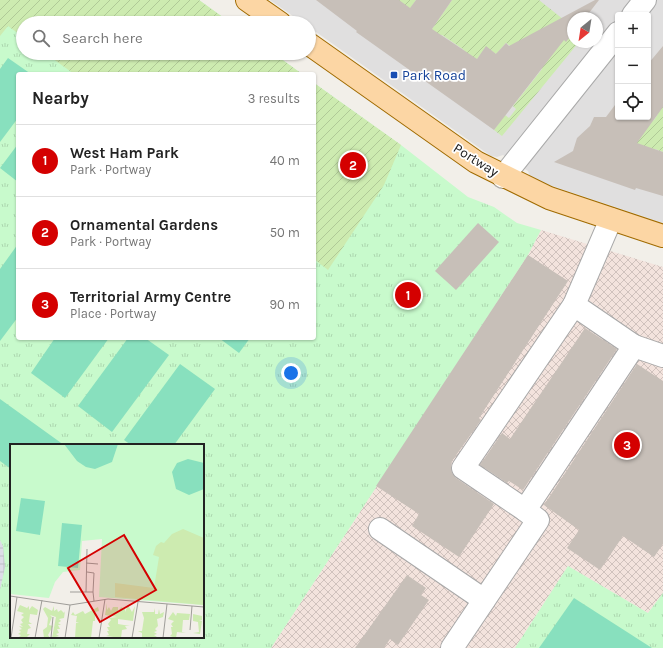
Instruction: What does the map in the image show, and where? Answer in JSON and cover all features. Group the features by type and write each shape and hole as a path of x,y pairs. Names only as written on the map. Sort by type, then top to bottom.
{"main road":[{"path":"247,0 270,16"},
{"name":"Portway","path":"316,49 476,162 503,177 549,198 663,236"}],"street":[{"path":"635,12 645,0"},
{"path":"503,177 615,37"},
{"path":"452,648 538,520 463,468 574,305 611,219"},
{"path":"574,305 634,346 663,356"},
{"path":"525,510 634,346"},
{"path":"380,529 484,600"}],"shaded area":[{"path":"270,0 663,0 663,223 534,180 530,177 528,171 503,155 497,157 491,156 316,32 316,16 293,16"},
{"path":"541,230 663,267 663,593 648,613 568,566 515,648 271,648 528,255"},
{"path":"0,540 3,546 5,567 0,590"}],"green space":[{"path":"0,0 199,0 221,16 16,16 16,60 283,60 299,72 16,72 16,340 316,340 316,84 401,145 468,197 494,207 517,223 541,230 528,255 271,648 0,648"},
{"path":"0,0 199,0 221,16 16,16 16,32 8,26 0,36"},
{"path":"399,0 416,0 400,23"},
{"path":"452,0 539,0 567,22 567,48 574,48 502,136 494,130 505,115 509,118 516,109 513,106 542,69 506,43 496,54 486,47 469,70 464,50 442,35 425,39"},
{"path":"8,58 28,72 16,72 16,121 0,142 0,69"},
{"path":"55,60 283,60 299,72 71,72"},
{"path":"316,84 401,145 384,185 328,270 316,261"},
{"path":"663,93 663,152 655,149 653,157 605,140 616,120 637,120 649,122 654,120 658,114 651,110"},
{"path":"16,147 16,180 0,168"},
{"path":"16,247 16,320 0,341 0,269"},
{"path":"54,340 108,340 65,398 31,373"},
{"path":"127,340 148,340 169,355 112,432 78,406"},
{"path":"222,340 249,340 239,353"},
{"path":"180,364 215,389 175,444 130,444 124,440"},
{"path":"0,399 63,444 10,444 10,468 0,461"},
{"path":"568,566 648,613 663,593 663,648 515,648"},
{"path":"574,598 652,648 539,648"}],"building":[{"path":"316,0 399,0 410,8 416,0 452,0 432,29 477,59 486,46 496,54 506,43 509,46 567,15 567,41 566,42 564,40 494,130 356,32 357,31"},
{"path":"595,0 599,0 590,12 573,12"},
{"path":"663,46 663,107 637,143 663,152 663,196 636,188 635,190 554,162 573,151 577,138 590,126 594,117 606,117 615,105 615,120 651,120 651,60"},
{"path":"478,223 499,242 456,290 435,271"},
{"path":"528,255 568,281 479,418 481,420 452,461 452,473 456,478 494,504 459,557 412,526 419,514 376,486"},
{"path":"585,328 617,349 523,490 509,481 507,483 480,465 502,433 510,439"},
{"path":"637,364 663,381 663,544 654,557 623,536 600,570 567,548 579,530 544,505"},
{"path":"407,575 426,588 421,595 429,600 398,645 390,639 384,648 355,648"}],"place":[{"name":"Park Road","path":"394,75"},
{"name":"Ornamental Gardens","path":"353,165"},
{"name":"West Ham Park","path":"408,295"},
{"name":"Territorial Army Centre","path":"627,445"}]}
